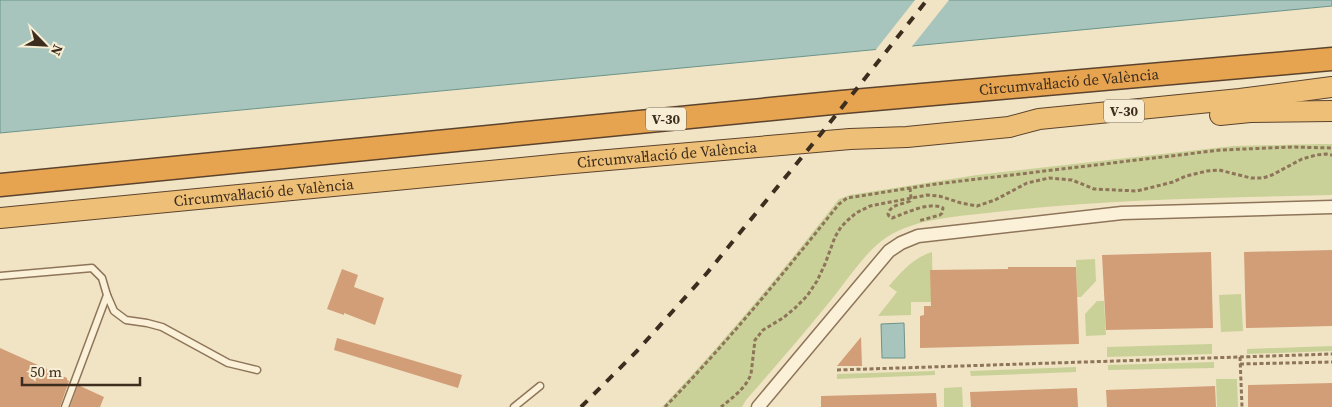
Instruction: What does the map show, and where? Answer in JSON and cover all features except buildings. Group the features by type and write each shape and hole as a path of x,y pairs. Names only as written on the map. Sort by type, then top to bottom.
{"highway":[{"name":"Circumval·lació de València","path":"0,185 842,102 1332,58"},
{"name":"Circumval·lació de València","path":"0,218 562,164 850,139 907,137 1009,127 1039,119 1240,99 1332,87"},
{"path":"1009,127 1040,131 1250,112 1332,111"}],"street":[{"path":"758,407 889,252 901,243 918,236 1122,213 1332,207"}],"lane":[{"path":"0,276 92,268 102,278 114,311 126,320 162,327 228,363 257,370"},
{"path":"65,407 107,295"},
{"path":"514,407 540,386"}],"path":[{"path":"910,188 910,201 890,208 889,216 892,218 923,207 936,205 943,208 940,215 917,221 917,225"},
{"path":"837,370 1332,354"},
{"path":"1240,357 1242,407"},
{"path":"1240,364 1332,362"}],"green space":[{"path":"1332,144 1332,195 1080,204 969,215 911,226 887,237 871,250 742,407 662,407 753,305 839,199 850,195 977,175 1233,146"},
{"path":"932,252 933,302 911,302 911,315 878,316 897,292 889,286 913,261"},
{"path":"1095,259 1096,281 1081,297 1077,297 1076,260"},
{"path":"1241,294 1243,331 1221,332 1219,295"},
{"path":"1097,301 1104,301 1106,335 1086,336 1085,314"},
{"path":"1212,344 1212,354 1107,357 1107,347"},
{"path":"1332,346 1332,351 1247,354 1247,349"},
{"path":"1214,362 1214,368 1108,370 1108,365"},
{"path":"1076,367 1076,372 971,376 970,371"},
{"path":"935,371 935,375 837,379 837,374"},
{"path":"1216,379 1237,379 1238,407 1217,407"},
{"path":"962,387 963,407 944,407 944,388"}],"water":[{"path":"0,0 1332,0 1332,6 0,133"},
{"path":"904,323 905,358 882,358 881,324"}],"pier":[{"path":"915,0 949,0 910,49 874,52"}],"railway":[{"path":"581,407 637,351 707,273 927,0"}]}
